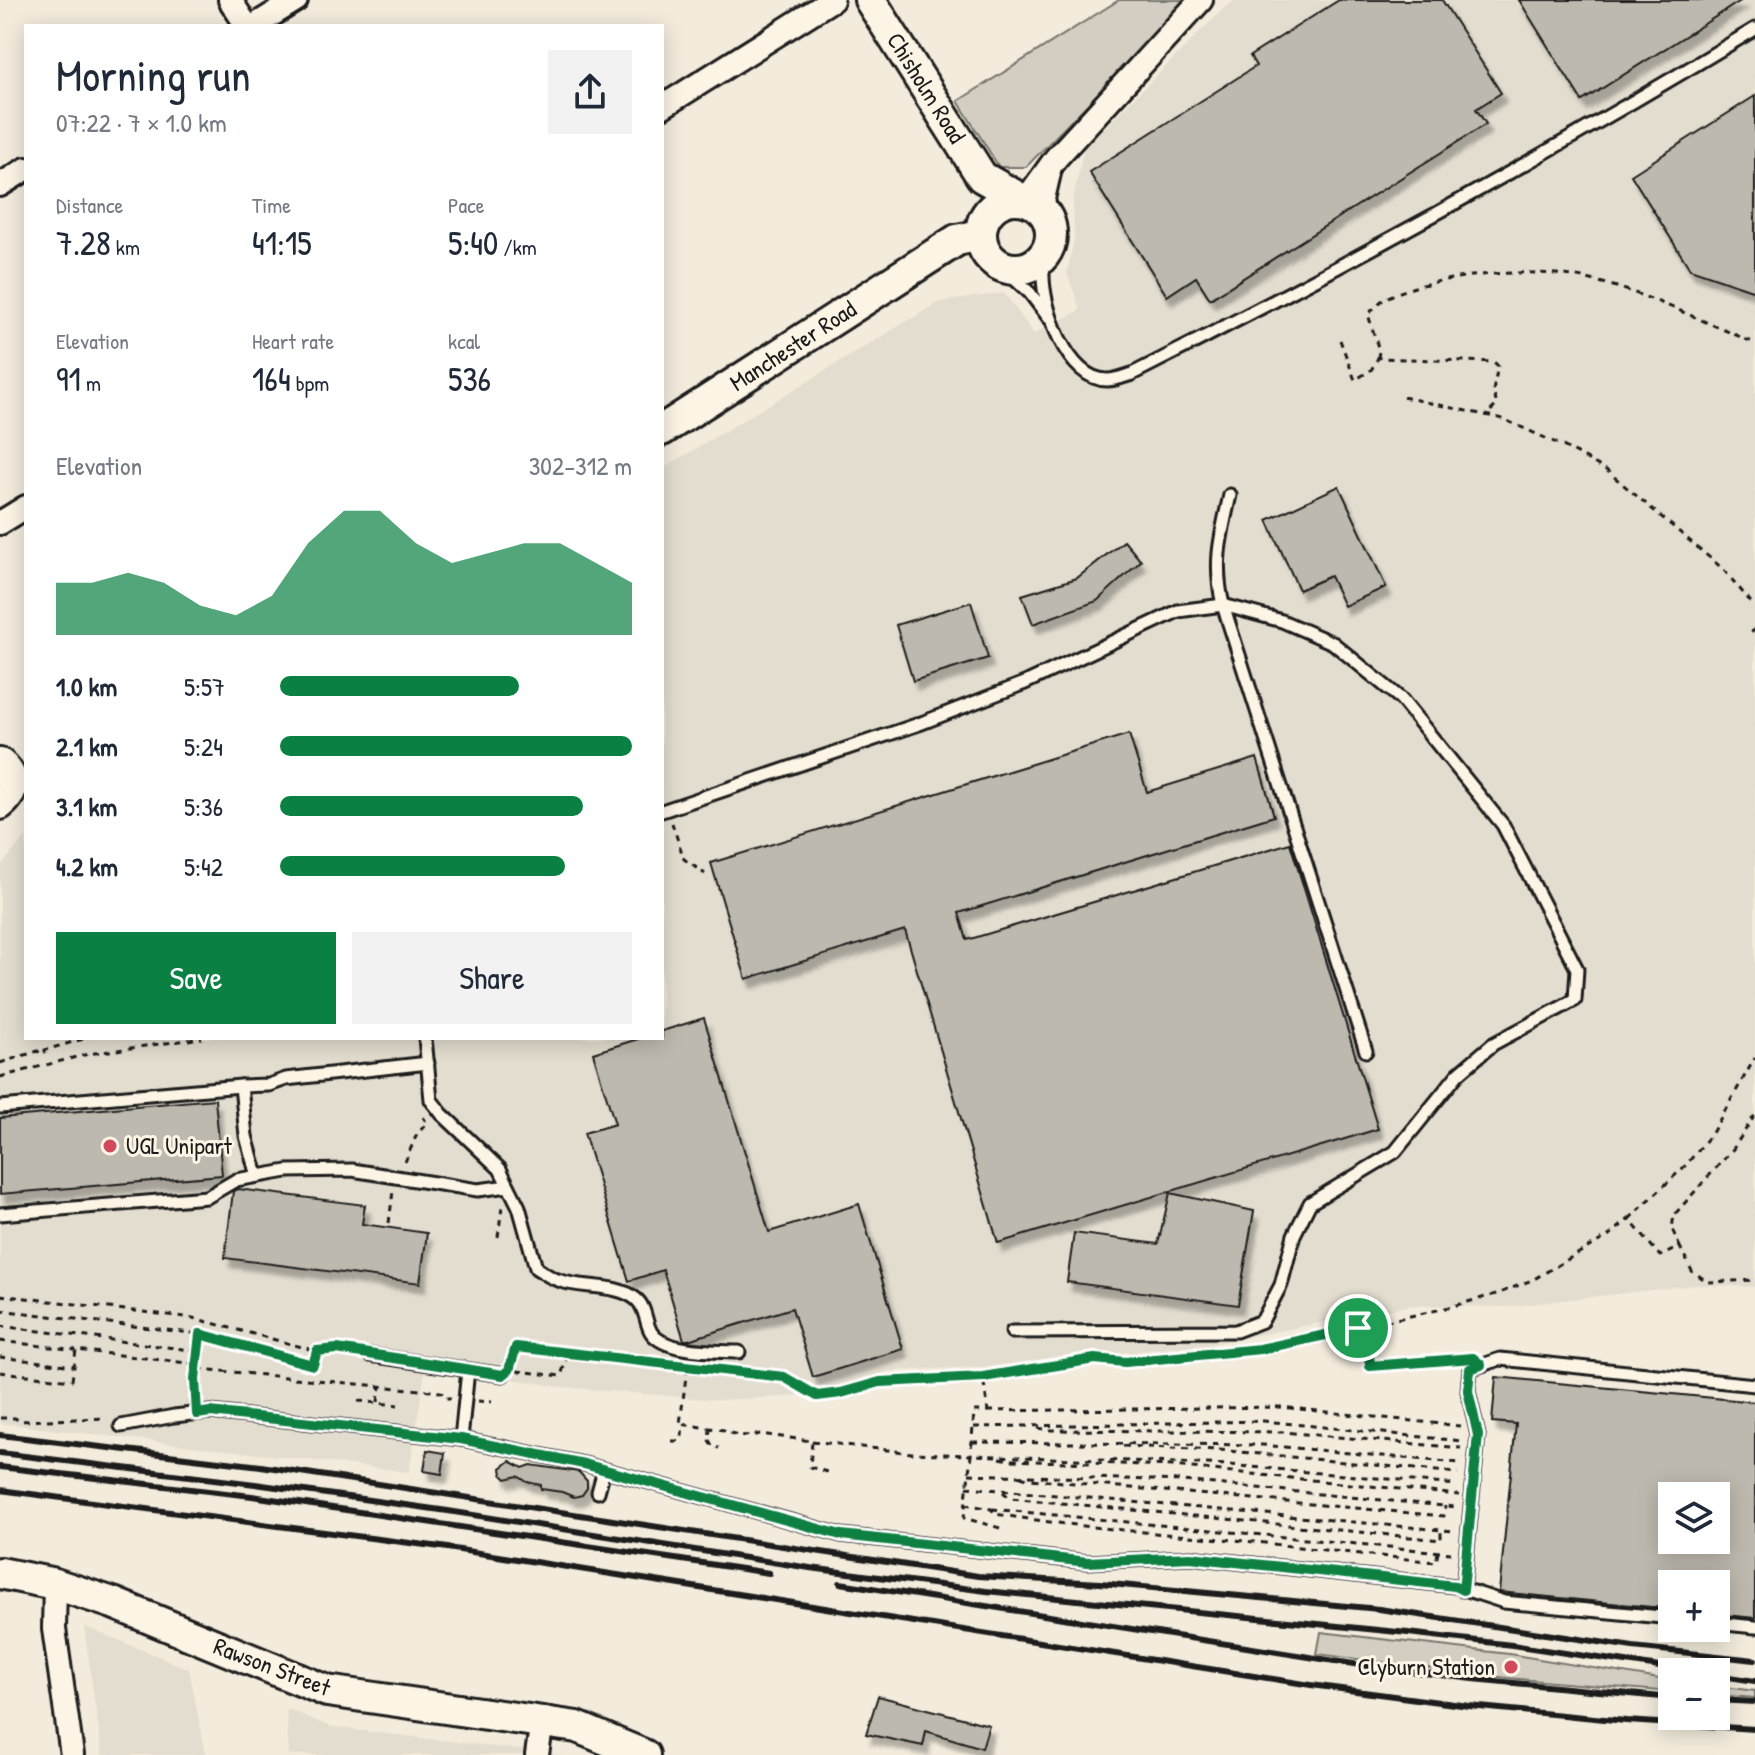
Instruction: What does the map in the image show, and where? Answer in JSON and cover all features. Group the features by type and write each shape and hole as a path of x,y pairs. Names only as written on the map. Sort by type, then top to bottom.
{"main road":[{"name":"Chisholm Road","path":"870,0 982,177 1031,206"},
{"path":"982,177 988,245"},
{"path":"1009,200 1031,206 1050,227 1048,248 1034,264 1023,268 988,245 988,212 997,204 1009,200"},
{"name":"Manchester Road","path":"664,429 924,262 960,251 976,251 988,245"},
{"name":"Rawson Street","path":"0,1573 55,1584 113,1603 327,1691 577,1727 644,1755"}],"street":[{"path":"230,0 246,24"},
{"path":"257,24 296,0"},
{"path":"664,106 832,0"},
{"path":"1031,206 1056,158 1201,0"},
{"path":"0,185 24,170"},
{"path":"0,523 24,508"},
{"path":"55,1584 54,1629 72,1755"},
{"path":"537,1755 542,1720"}],"lane":[{"path":"988,245 1054,325 1077,367 1091,376 1109,380 1132,374 1409,230 1620,111 1755,29"},
{"path":"1048,248 1043,272 1054,325"},
{"path":"1230,495 1219,545 1217,576 1223,605 1366,1051"},
{"path":"665,810 919,724 1025,683 1178,611 1223,605 1282,621 1333,643 1401,699 1503,825 1577,969 1575,1000 1493,1044 1458,1074 1395,1152 1310,1203 1294,1235 1281,1285 1262,1321 1236,1331 1012,1332"},
{"path":"425,1040 431,1100 500,1169 519,1207 536,1268 559,1281 591,1285 635,1298 658,1340 679,1348 739,1352"},
{"path":"0,1107 269,1085 286,1079 428,1063"},
{"path":"241,1086 246,1136 257,1176"},
{"path":"0,1214 207,1197 226,1184 287,1171 352,1170 478,1190 508,1186"},
{"path":"370,1355 503,1375"},
{"path":"1463,1590 1477,1446 1468,1391 1470,1369 1500,1359 1755,1385"},
{"path":"461,1439 468,1370"},
{"path":"121,1426 210,1412 461,1439 604,1470 841,1535 1088,1562 1190,1557 1455,1586 1504,1602 1658,1617"},
{"path":"598,1492 604,1470"},
{"path":"1730,1624 1755,1627"}],"path":[{"path":"1340,340 1355,380 1371,370 1378,358 1379,351 1368,314 1384,299 1432,283 1468,276 1519,274 1571,276 1629,292 1755,343"},
{"path":"1378,358 1494,362 1498,366 1493,391 1497,405 1486,415"},
{"path":"1403,397 1503,419 1563,446 1606,470 1723,569 1755,609"},
{"path":"1750,601 1755,598"},
{"path":"1755,629 1752,631 1755,636"},
{"path":"665,810 684,859 705,874"},
{"path":"0,1063 38,1051 40,1054 80,1040"},
{"path":"0,1077 88,1054 188,1040"},
{"path":"568,1353 561,1376 509,1370 516,1347 784,1377 817,1396 880,1382 983,1377 1095,1359 1125,1362 1260,1349 1500,1293 1573,1258 1629,1219 1686,1165 1712,1133 1755,1058"},
{"path":"389,1223 393,1189 417,1134 427,1123 422,1113"},
{"path":"1755,1115 1733,1149 1674,1215 1672,1229 1692,1271 1708,1282 1755,1280"},
{"path":"1629,1219 1660,1256 1680,1247"},
{"path":"0,1295 193,1318 317,1351 337,1349 370,1355"},
{"path":"0,1310 200,1334 313,1365 317,1351"},
{"path":"0,1326 198,1351"},
{"path":"1358,1328 1368,1344 1370,1366 1473,1358 1481,1365"},
{"path":"197,1414 196,1364 200,1334"},
{"path":"0,1341 196,1364 201,1369 441,1392 446,1398 492,1402"},
{"path":"0,1372 72,1380 76,1350"},
{"path":"0,1357 74,1366"},
{"path":"687,1368 680,1424 729,1433 912,1453 1214,1464 1473,1486"},
{"path":"983,1377 988,1411"},
{"path":"378,1403 380,1386"},
{"path":"358,1401 398,1405"},
{"path":"1000,1528 964,1518 974,1411 1280,1407 1476,1428"},
{"path":"0,1418 19,1421 106,1417 121,1426"},
{"path":"973,1427 1264,1421 1449,1439 1477,1446"},
{"path":"672,1441 678,1441 682,1436 683,1424"},
{"path":"1031,1426 1049,1430 1283,1432 1448,1447 1477,1446"},
{"path":"710,1428 709,1440 713,1447 719,1448"},
{"path":"1418,1436 1418,1444"},
{"path":"1448,1447 1449,1439"},
{"path":"812,1441 810,1467 827,1472"},
{"path":"972,1442 1262,1445 1473,1486"},
{"path":"1101,1444 1219,1450 1473,1486"},
{"path":"993,1455 1010,1460 1173,1466 1444,1494 1473,1486"},
{"path":"969,1474 1183,1481 1445,1506 1473,1486"},
{"path":"1018,1475 1030,1479 1444,1516 1445,1506"},
{"path":"1412,1491 1413,1482"},
{"path":"1444,1494 1445,1484"},
{"path":"967,1487 1468,1532"},
{"path":"1000,1490 1010,1498 1441,1540 1441,1530"},
{"path":"965,1504 1466,1555"},
{"path":"991,1509 996,1514 1053,1524 1436,1562 1438,1552"},
{"path":"1409,1536 1410,1527"}],"shaded area":[{"path":"1119,0 1189,0 1026,167 999,167 958,101"},
{"path":"1236,0 1755,0 1755,1287 1695,1285 1505,1307 1413,1305 1211,1344 980,1367 889,1371 843,1388 786,1397 719,1400 561,1387 426,1365 409,1472 0,1423 0,867 24,838 24,1040 664,1040 664,468 939,302 1004,293 1034,334 1080,310 1067,273 1074,239 1073,199 1084,148 1226,6"},
{"path":"84,1626 189,1669 206,1755 102,1755"},
{"path":"1321,1632 1509,1654 1658,1679 1658,1691 1507,1678 1317,1654"},
{"path":"1730,1688 1755,1691 1755,1698 1730,1696"},
{"path":"286,1708 331,1727 562,1755 289,1755"}],"building":[{"path":"1339,0 1442,0 1501,93 1476,109 1486,124 1210,299 1196,277 1167,296 1089,172 1256,66 1250,56"},
{"path":"1519,0 1742,0 1582,101"},
{"path":"1755,96 1755,291 1690,269 1631,175"},
{"path":"1339,486 1386,587 1344,606 1330,576 1299,590 1267,520"},
{"path":"1124,541 1141,561 1097,601 1033,624 1022,595 1077,578"},
{"path":"971,602 988,658 913,681 896,625"},
{"path":"1129,734 1147,792 1257,758 1274,816 959,913 967,940 1290,843 1378,1129 998,1243 905,930 746,979 711,863"},
{"path":"704,1018 769,1232 859,1204 903,1349 813,1377 792,1308 684,1340 663,1270 629,1281 584,1133 615,1124 593,1053 635,1040 664,1040 664,1030"},
{"name":"UGL Unipart","path":"215,1099 222,1175 0,1194 0,1118"},
{"path":"238,1189 365,1205 362,1224 427,1233 420,1283 225,1258 233,1191"},
{"path":"1170,1193 1254,1211 1238,1305 1067,1282 1074,1233 1158,1244"},
{"path":"1496,1377 1755,1402 1755,1618 1730,1615 1730,1570 1658,1570 1658,1608 1499,1592 1516,1424 1492,1422"},
{"path":"427,1450 445,1453 442,1474 424,1471"},
{"path":"510,1461 523,1468 531,1465 579,1472 587,1481 587,1488 582,1495 574,1497 541,1489 541,1485 518,1476 506,1479 501,1468"},
{"path":"878,1696 989,1725 982,1748 926,1731 923,1746 866,1734"}],"railway":[{"path":"0,1435 261,1466 978,1576 1100,1583 1379,1609 1633,1647 1755,1660"},
{"path":"0,1453 448,1511 810,1568 986,1591 1408,1633 1658,1667"},
{"path":"0,1467 252,1496 769,1573"},
{"path":"0,1490 441,1547 1311,1685 1469,1706 1755,1729"},
{"path":"840,1583 1360,1665 1658,1697"},
{"path":"1730,1677 1755,1681"},
{"path":"1730,1701 1755,1702"}],"place":[{"name":"UGL Unipart","path":"110,1146"},
{"name":"Clyburn Station","path":"1511,1667"}],"route":[{"path":"1358,1328 1368,1344 1370,1366 1473,1358 1481,1365 1470,1369 1468,1391 1478,1435 1463,1590 1455,1586 1190,1557 1088,1562 841,1535 584,1464 461,1439 210,1412 197,1414 195,1390 200,1334 313,1365 317,1351 323,1348 503,1375 509,1370 516,1347 784,1377 817,1396 880,1382 983,1377 1095,1359 1125,1362 1260,1349 1358,1328"}]}
